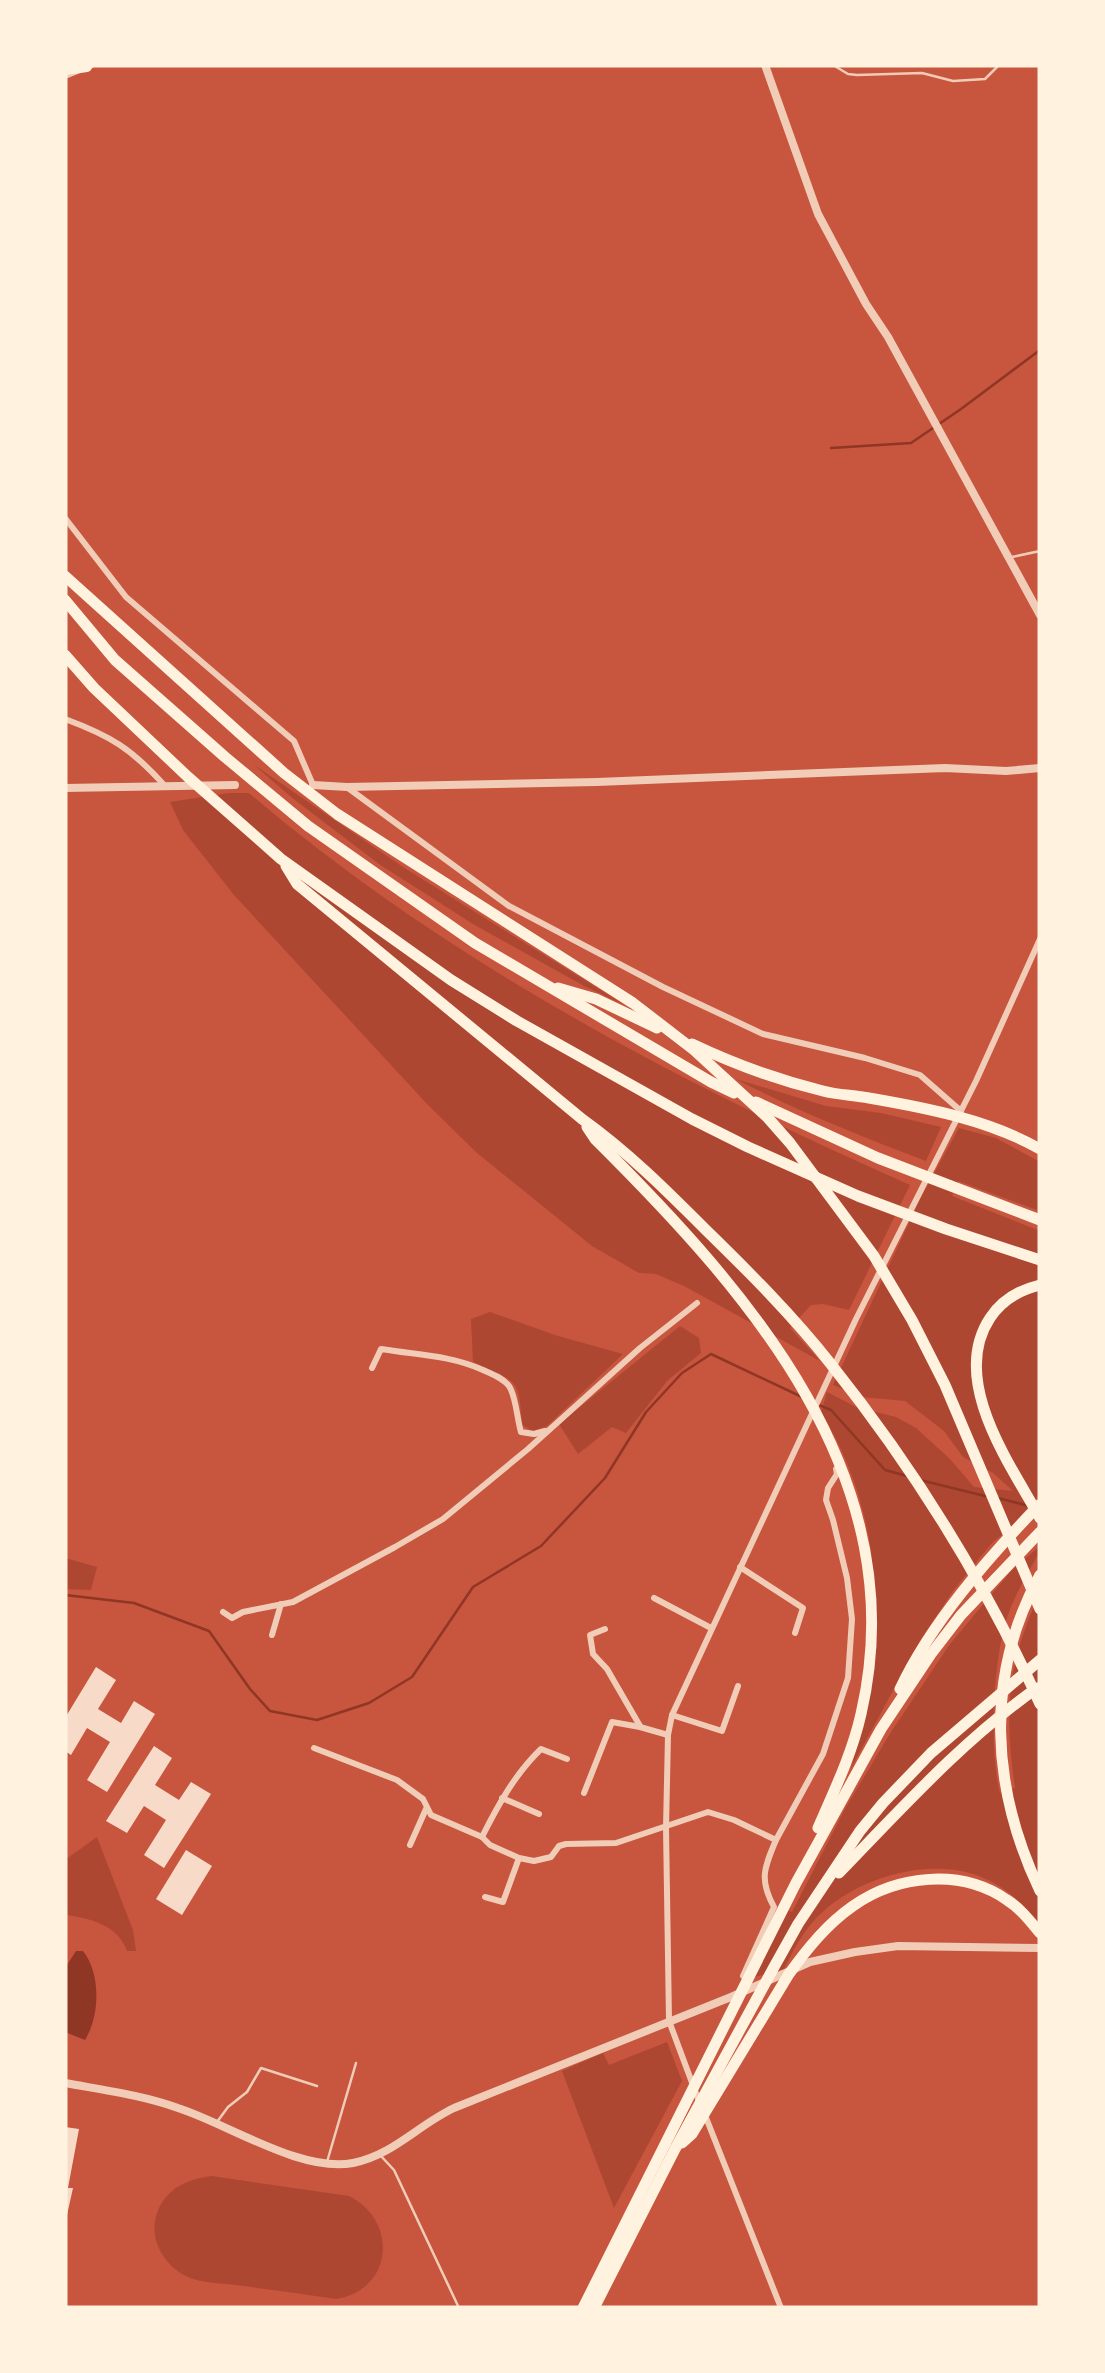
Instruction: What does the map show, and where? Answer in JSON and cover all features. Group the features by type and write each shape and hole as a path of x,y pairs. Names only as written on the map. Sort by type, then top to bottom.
{"highway":[{"path":"65,576 284,773 337,814 633,1004 694,1050 768,1118 874,1256 912,1320 945,1385 1040,1608"},
{"path":"65,600 115,660 225,757 308,826 476,943 711,1082 904,1168 1040,1220"},
{"path":"65,655 188,778 281,859 451,980 516,1021 692,1120 858,1196 1040,1260"},
{"path":"281,859 297,884 656,1179 745,1268 828,1360 880,1428 960,1549 1040,1704"},
{"path":"541,982 596,999 738,1066 825,1092 870,1098 974,1122 1017,1136 1040,1149"},
{"path":"582,1119 595,1139 678,1223 750,1309 791,1368 821,1421 850,1489 868,1568 869,1664 861,1714 846,1763 796,1884"},
{"path":"583,2308 796,1884 906,1676 963,1593 1038,1511 998,1443 980,1395 976,1356 981,1332 993,1314 1006,1300 1040,1285"},
{"path":"880,1729 961,1615 1040,1532"},
{"path":"1040,1575 1026,1602 1006,1665 1000,1707 1001,1762 1019,1838 1040,1890"},
{"path":"594,2308 675,2149 798,1924 860,1832 931,1753 1040,1660"},
{"path":"819,1894 925,1783 1040,1686"},
{"path":"675,2149 692,2134 789,1974 808,1949 853,1906 915,1881 953,1879 1010,1901 1040,1933"}],"main road":[{"path":"65,73 90,66"}],"street":[{"path":"765,65 818,214 1040,615"},
{"path":"65,518 126,597 294,741 312,784 347,787 598,782 945,768 1040,768"},
{"path":"65,719 128,748 165,786"},
{"path":"65,788 235,786"},
{"path":"347,787 509,906 663,987 763,1034 920,1075 960,1111"},
{"path":"781,2308 669,2020 668,1735 672,1715 711,1628 1040,939"},
{"path":"223,1612 232,1618 293,1602 443,1518 697,1303"},
{"path":"372,1368 381,1349 463,1361 500,1377 510,1387 521,1432 548,1430"},
{"path":"734,1996 774,1907 764,1889 765,1865 823,1754 848,1678 852,1620 847,1578 826,1500 837,1474 834,1457 813,1412"},
{"path":"740,1567 802,1608 795,1634"},
{"path":"654,1598 711,1628"},
{"path":"272,1635 281,1604"},
{"path":"605,1630 590,1635 593,1654 607,1669 640,1727"},
{"path":"672,1715 722,1731 738,1686"},
{"path":"584,1793 612,1722 668,1735"},
{"path":"314,1748 396,1780 422,1799 431,1815 519,1858 551,1857 559,1846 566,1844 616,1844 708,1812 776,1840"},
{"path":"482,1837 502,1798 542,1749 568,1759"},
{"path":"502,1798 539,1814"},
{"path":"410,1845 426,1807"},
{"path":"485,1896 503,1902 519,1858"},
{"path":"65,2083 148,2099 179,2108 284,2153 326,2164 349,2164 380,2155 430,2119 810,1962 898,1946 1035,1948 1040,1959"}],"lane":[{"path":"833,65 848,74 922,73 953,81 986,79 999,65"},
{"path":"1010,558 1040,551"},
{"path":"326,2164 356,2063"},
{"path":"216,2123 247,2092 261,2068 317,2086"},
{"path":"380,2155 394,2170 459,2308"}],"shaded area":[{"path":"253,764 403,867 623,1004 473,924 379,864"},
{"path":"249,793 402,910 565,1013 735,1103 910,1185 849,1310 811,1305 790,1328 820,1361 684,1286 656,1274 639,1273 592,1246 477,1153 234,895 183,830 170,802"},
{"path":"736,1079 826,1106 941,1127 926,1161 853,1133"},
{"path":"959,1128 996,1138 1040,1162 1040,1211 958,1181 952,1196 1040,1231 1040,1494 991,1544 953,1591 921,1639 851,1768 870,1677 874,1586 859,1497 821,1412 827,1392 856,1407 896,1417 916,1428 974,1487 1013,1491 993,1473 963,1457 944,1431 905,1401 862,1397 833,1385 922,1195"},
{"path":"490,1312 623,1354 547,1426 533,1431 522,1425 519,1397 512,1383 473,1362 471,1319"},
{"path":"680,1326 699,1338 701,1353 667,1381 626,1433 612,1427 578,1454 559,1424"},
{"path":"1040,1546 1006,1621 998,1660 994,1731 1000,1793 1015,1788 1011,1688 1021,1643 1040,1593 1040,1923 1007,1891 972,1874 948,1869 897,1873 849,1892 829,1906 804,1934 784,1969 744,1980 779,1907 792,1912 846,1807 950,1644 1012,1570"},
{"path":"65,1558 97,1567 91,1590 65,1589"},
{"path":"97,1837 133,1930 136,1951 127,1951 117,1935 102,1924 65,1915 65,1860"},
{"path":"76,1951 83,1951 89,1960 95,1983 94,2019 85,2040 65,2032 65,1968"},
{"path":"667,2042 682,2081 614,2208 562,2071 603,2053 609,2065"},
{"path":"212,2176 349,2196 376,2221 383,2254 378,2269 369,2283 355,2293 336,2299 205,2282 179,2272 160,2251 155,2232 157,2213 166,2197 179,2186"}],"building":[{"path":"96,1667 116,1680 98,1709 121,1723 134,1701 155,1714 107,1792 87,1780 110,1742 87,1728 71,1755 65,1751 65,1718"},
{"path":"154,1746 172,1758 155,1785 179,1800 191,1782 211,1794 164,1868 144,1855 166,1820 144,1806 127,1833 106,1821"},
{"path":"186,1850 212,1866 182,1915 156,1899"},
{"path":"65,2127 79,2129 67,2215"}],"waterway":[{"path":"831,448 911,443 1040,350"},
{"path":"65,1595 134,1603 209,1631 270,1711 317,1720 369,1703 412,1677 473,1587 541,1546 605,1478 646,1412 682,1373 711,1354 802,1397"},
{"path":"819,1405 831,1410 885,1470 907,1476"},
{"path":"920,1480 985,1496"},
{"path":"998,1498 1029,1506"}]}
